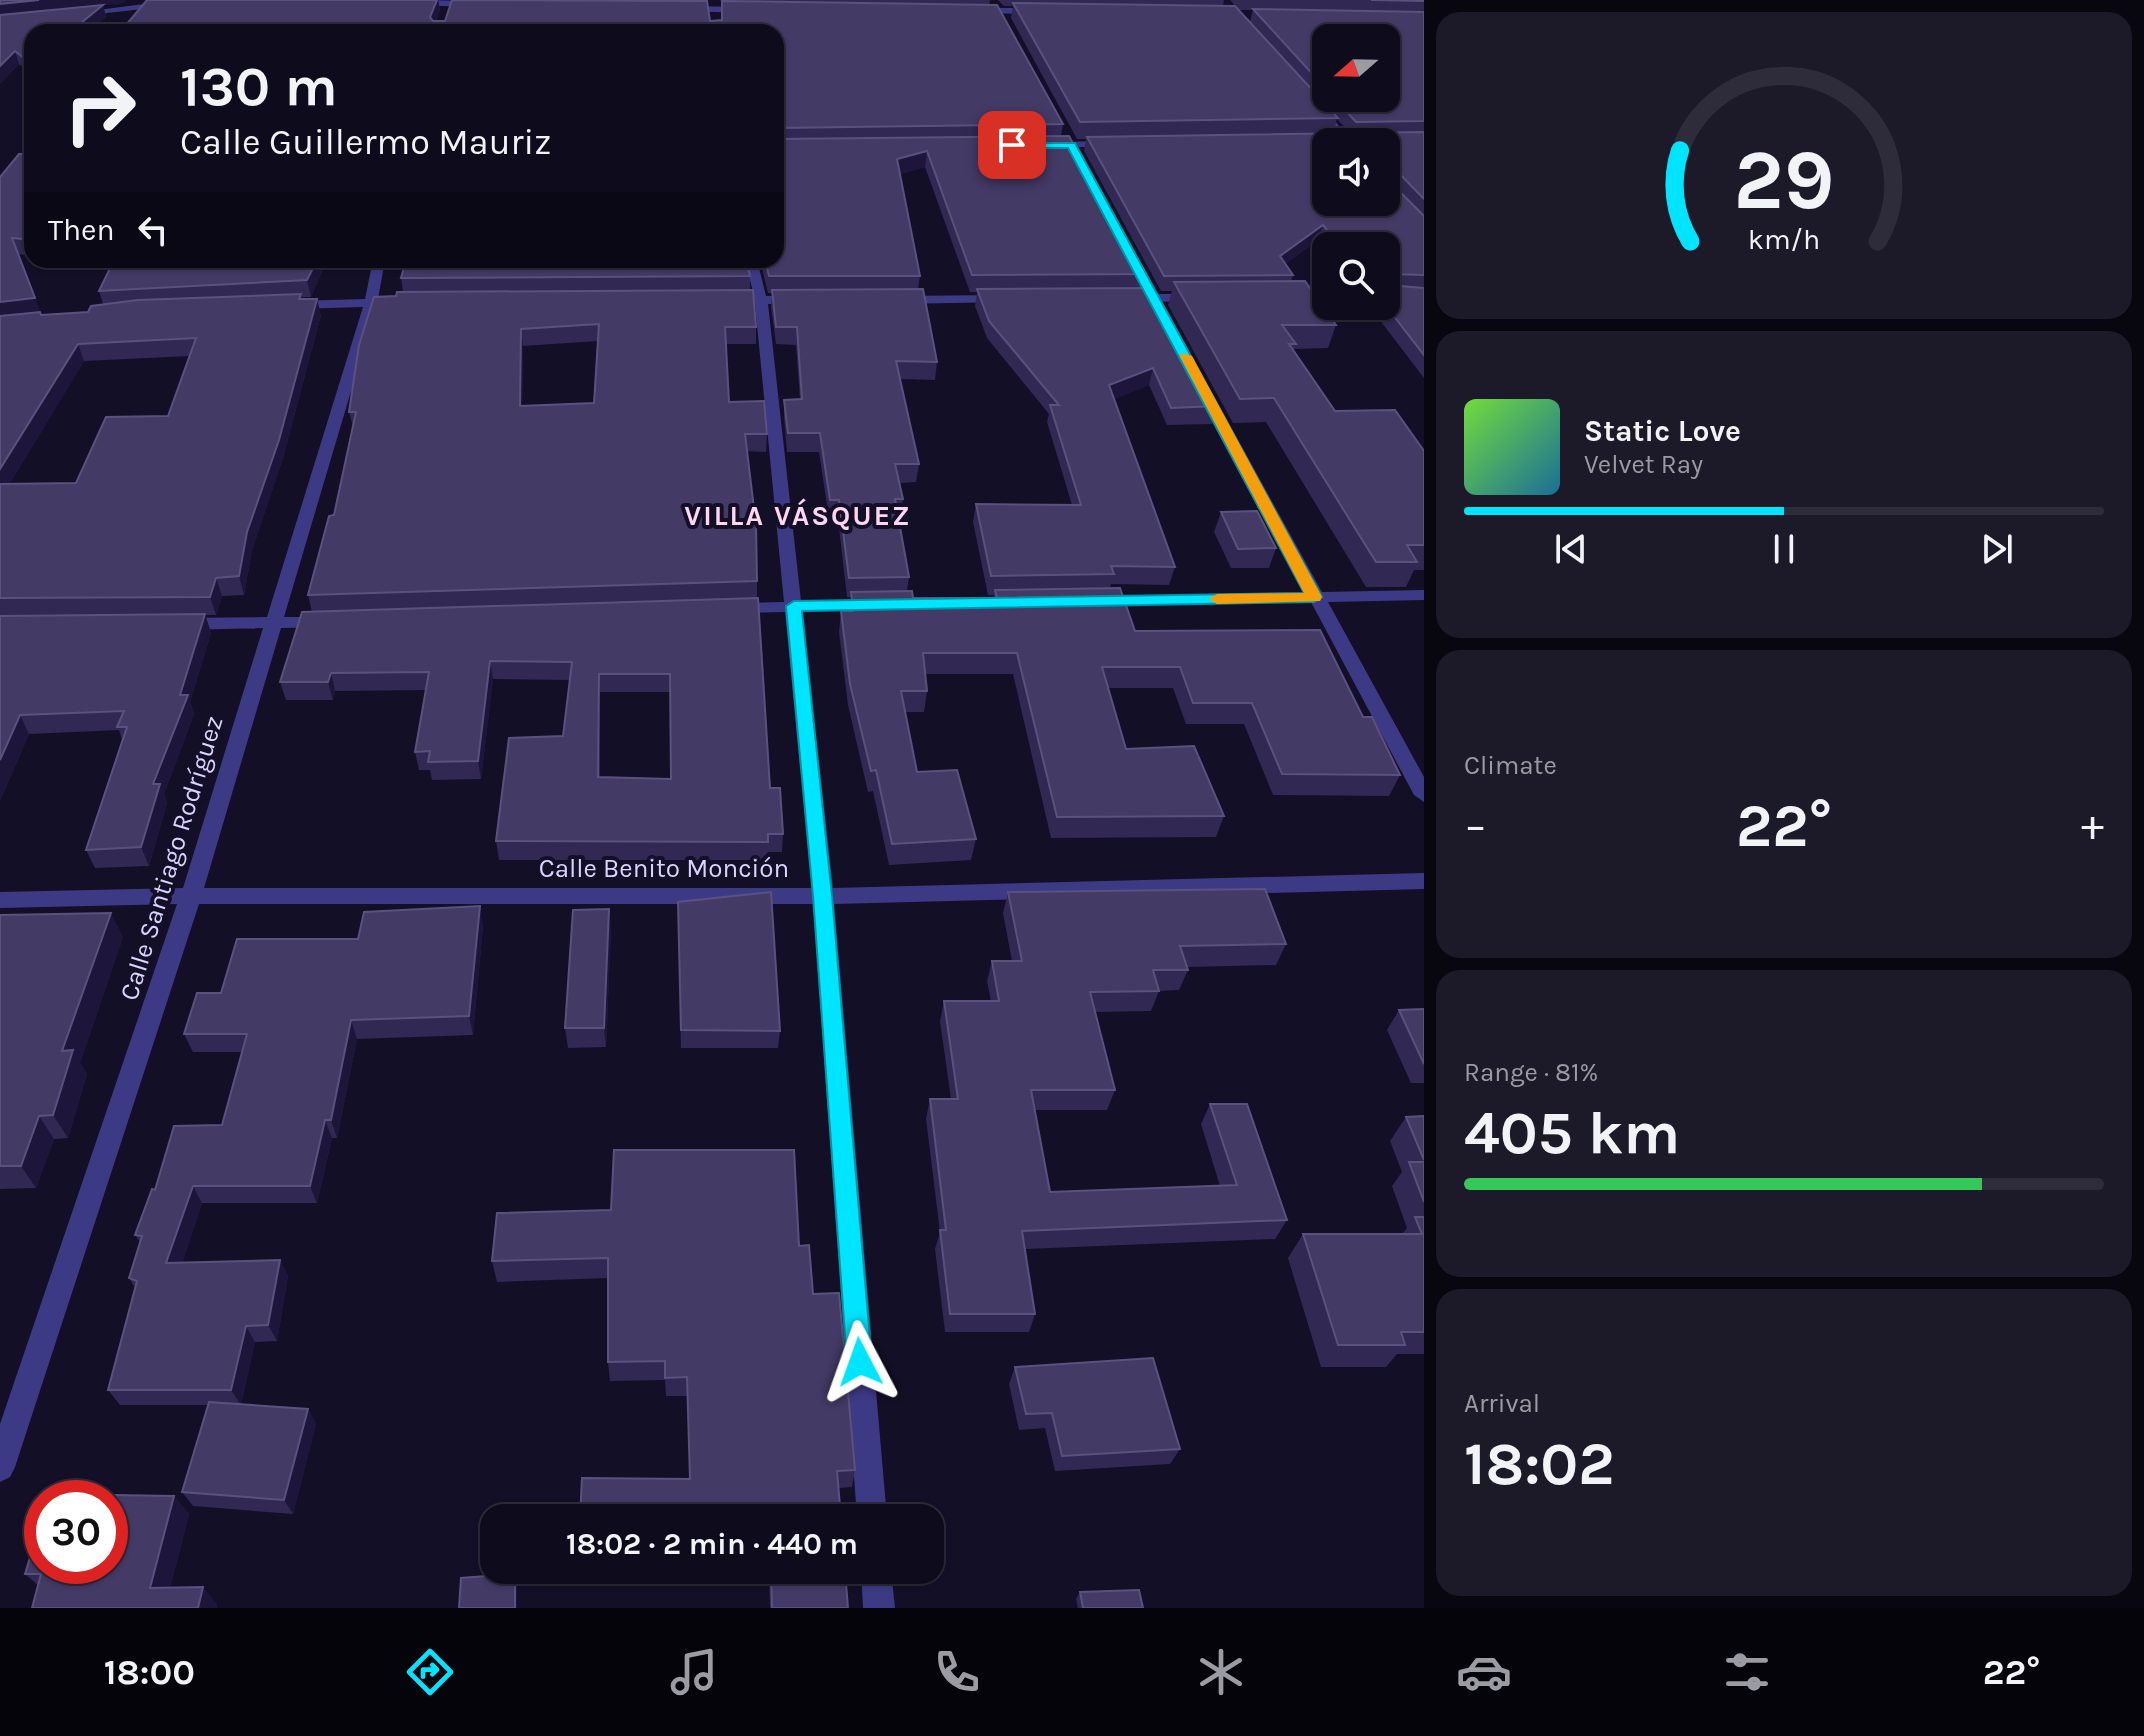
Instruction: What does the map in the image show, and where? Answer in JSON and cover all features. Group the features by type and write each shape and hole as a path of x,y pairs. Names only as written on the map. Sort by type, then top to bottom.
{"street":[{"path":"143,0 181,2"},
{"path":"62,15 181,2"},
{"path":"445,18 450,2"},
{"path":"402,3 481,4"},
{"path":"714,5 715,21"},
{"path":"667,8 714,5 761,10"},
{"path":"967,10 1046,11"},
{"path":"1306,95 1335,128"},
{"path":"1068,138 1079,159"},
{"path":"1040,145 1068,138 1132,144"},
{"name":"Calle Santiago Rodríguez","path":"0,1467 191,896 371,302 377,268"},
{"path":"753,268 761,300 823,896 871,1504"},
{"path":"1279,297 1312,297"},
{"path":"1108,298 1202,298"},
{"path":"887,300 1013,299"},
{"path":"714,301 808,300"},
{"path":"277,305 418,302"},
{"path":"1191,366 1424,795"},
{"path":"1078,601 1424,595"},
{"path":"715,609 889,604"},
{"path":"167,624 336,621"},
{"name":"Calle Benito Monción","path":"0,900 191,896 823,896 1424,881"},
{"path":"877,1584 879,1608"}],"building":[{"path":"0,0 39,0 0,4"},
{"path":"147,0 437,0 430,17 433,21 445,21 452,0 707,1 710,21 722,20 722,1 997,5 1063,124 784,128 784,24 127,24"},
{"path":"1013,3 1235,6 1312,90 1312,112 1332,112 1338,118 1080,122"},
{"path":"103,5 80,24 24,24 24,58 15,51 0,66 0,15"},
{"path":"1253,9 1424,12 1424,121 1356,122 1347,112 1400,112 1400,24 1312,24 1312,74"},
{"path":"1400,132 1424,132 1424,199 1400,174"},
{"path":"1312,134 1312,216 1400,216 1400,192 1424,216 1424,275 1400,274 1400,232 1328,232 1323,225 1280,256 1293,275 1164,276 1087,137"},
{"path":"1069,136 1145,274 972,275 927,151 897,159 920,276 769,276 767,268 784,268 784,139"},
{"path":"19,154 24,154 24,239 12,238 35,298 0,302 0,177"},
{"path":"110,268 313,268 307,280 99,291"},
{"path":"404,268 748,268 750,276 401,278"},
{"path":"1305,281 1312,291 1312,320 1332,320 1336,325 1282,325 1296,344 1289,344 1335,411 1395,410 1424,451 1424,545 1407,545 1417,562 1376,562 1274,398 1240,399 1174,282"},
{"path":"1400,286 1424,288 1424,355 1397,320 1400,320"},
{"path":"1152,288 1217,406 1171,408 1153,368 1109,385 1175,567 1111,566 1114,574 991,576 976,504 1081,505 1050,405 1059,405 989,321 977,289"},
{"path":"923,289 937,362 896,361 919,464 895,464 903,499 895,499 909,577 849,578 839,500 830,500 820,433 788,433 784,400 802,399 797,327 776,327 772,290"},
{"path":"753,290 756,327 725,327 729,402 764,401 767,434 745,434 756,525 757,581 308,595 329,516 334,515 356,412 349,412 359,345 374,297 396,296 397,292","holes":["599,324 594,403 520,406 521,329"]},
{"path":"301,294 299,299 317,299 279,440 247,532 239,576 216,578 210,597 0,598 0,484 76,483 106,417 168,416 196,338 78,344 0,469 0,316 88,312 91,306 138,300"},
{"path":"1257,511 1276,548 1238,549 1221,512"},
{"path":"1120,588 1135,631 1320,630 1363,717 1372,717 1400,775 1282,774 1252,703 1193,703 1180,667 1102,667 1126,749 1194,746 1224,816 1057,817 1017,653 923,653 927,691 901,691 917,772 957,770 976,839 892,844 876,770 871,771 850,684 841,611 853,611 851,592 912,591 913,598 997,598 995,590"},
{"path":"758,598 770,788 780,788 783,834 768,834 768,842 496,841 509,738 563,736 572,662 490,661 478,761 428,762 430,751 415,752 429,672 331,673 328,682 280,682 302,612","holes":["599,674 670,674 671,779 598,777"]},
{"path":"205,614 180,695 188,695 153,784 160,784 141,847 86,850 127,727 117,727 124,711 20,715 0,760 0,616"},
{"path":"1265,889 1286,944 1180,946 1188,970 1153,970 1159,991 1090,992 1115,1090 1031,1090 1050,1192 1237,1185 1210,1104 1247,1104 1287,1220 1022,1231 1035,1314 950,1314 940,1230 946,1230 930,1099 958,1099 944,1001 999,1001 992,961 1022,961 1008,892"},
{"path":"771,892 780,1031 681,1030 678,902"},
{"path":"480,906 469,1016 351,1020 331,1120 325,1120 310,1186 193,1186 166,1263 280,1260 268,1325 246,1326 231,1390 108,1390 137,1281 129,1278 142,1236 135,1235 152,1189 155,1190 174,1126 222,1125 247,1034 184,1034 197,993 221,993 237,939 358,939 364,912"},
{"path":"609,909 604,1028 565,1028 573,910"},
{"path":"111,913 62,1051 73,1050 53,1115 39,1116 21,1166 0,1166 0,915"},
{"path":"1424,1009 1424,1064 1399,1010"},
{"path":"1424,1116 1424,1160 1406,1117"},
{"path":"614,1150 794,1150 799,1246 809,1245 813,1294 839,1293 855,1470 837,1471 840,1504 581,1504 582,1478 690,1479 687,1377 665,1378 665,1361 608,1362 608,1258 492,1261 497,1213 611,1210"},
{"path":"1409,1162 1424,1162 1424,1202"},
{"path":"1415,1217 1424,1217 1424,1332 1401,1332 1405,1345 1338,1345 1303,1234 1422,1234"},
{"path":"1153,1358 1180,1449 1062,1456 1052,1413 1026,1414 1015,1367"},
{"path":"209,1402 308,1409 284,1500 182,1492"},
{"path":"128,1495 174,1496 150,1588 203,1587 198,1608 32,1608 38,1584 128,1584"},
{"path":"480,1577 480,1584 515,1584 515,1608 459,1608 461,1578"},
{"path":"771,1584 846,1584 848,1608 772,1608"},
{"path":"1139,1590 1143,1608 1083,1608 1080,1592"}],"slow traffic":[{"path":"1186,356 1314,597 1217,599"}],"district":[{"name":"VILLA VÁSQUEZ","path":"798,515"}],"route":[{"path":"860,1362 823,896 794,606 1314,597 1071,145 1012,145"}]}
